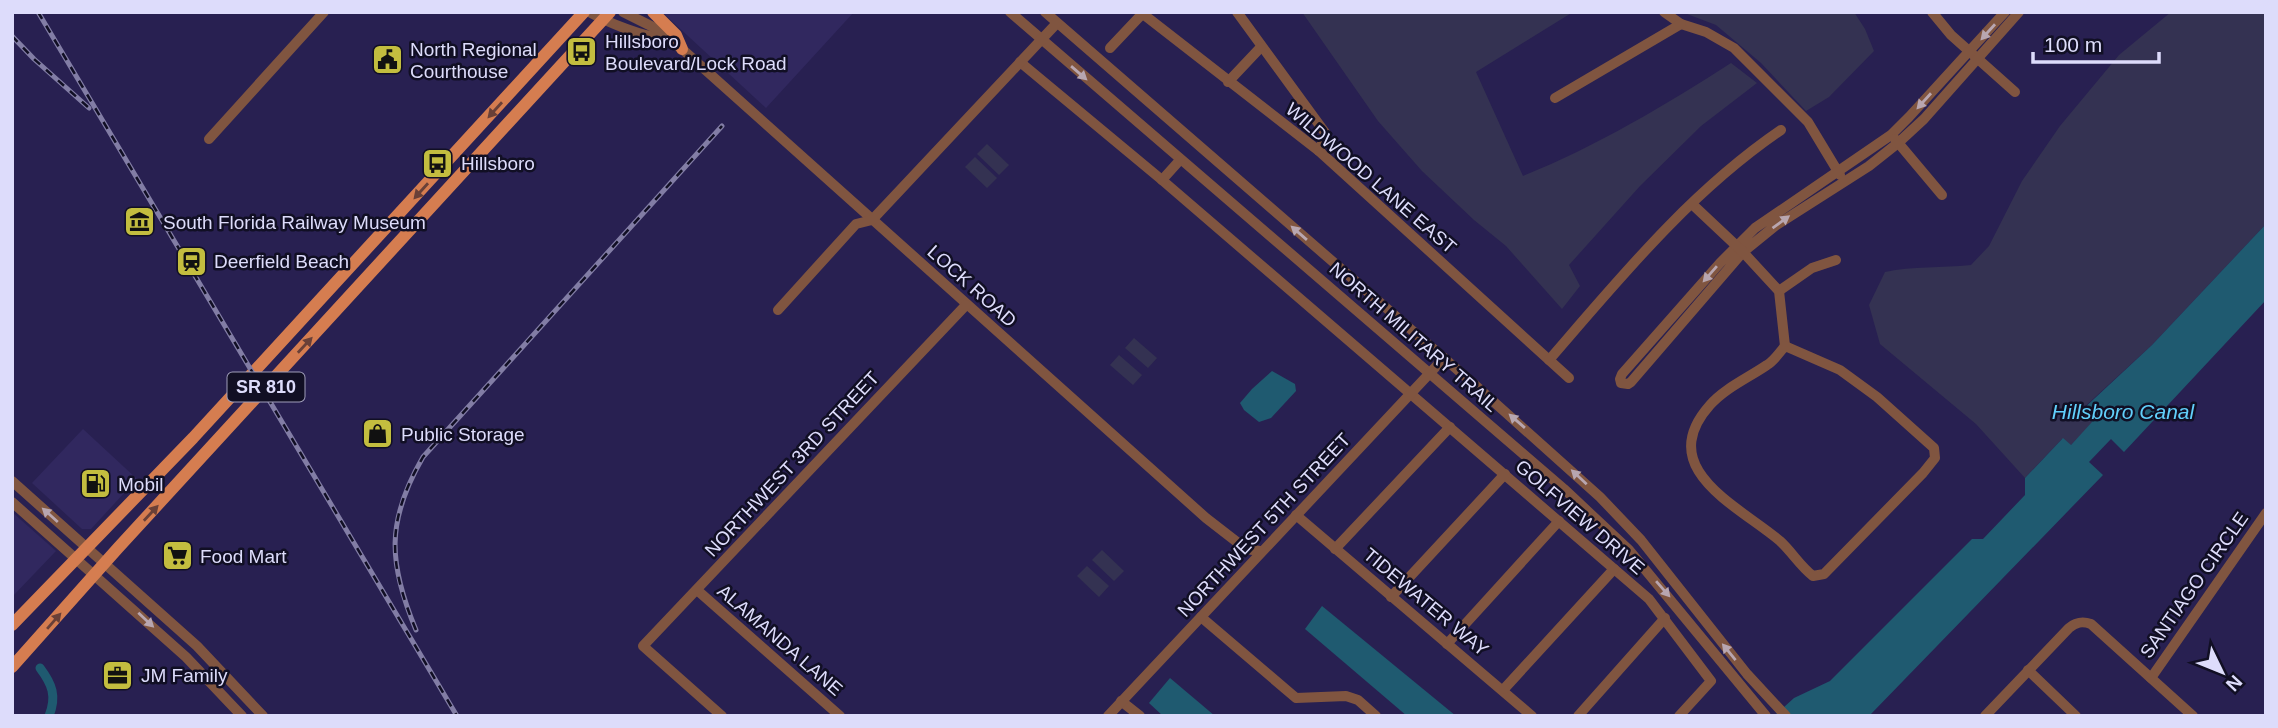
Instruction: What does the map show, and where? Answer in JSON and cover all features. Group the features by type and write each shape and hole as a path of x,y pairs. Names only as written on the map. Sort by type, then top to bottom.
{"main road":[{"name":"SR 810","path":"12,625 88,548 349,270 583,12"},
{"path":"653,12 676,35 682,49"},
{"name":"SR 810","path":"12,667 607,16"},
{"path":"461,175 467,141"},
{"path":"339,308 336,300 338,290 349,270"}],"street":[{"path":"209,139 324,12"},
{"name":"LOCK ROAD","path":"589,12 607,16 657,39 665,37"},
{"name":"LOCK ROAD","path":"623,12 661,31 1206,518 1246,549 1260,551"},
{"name":"NORTH MILITARY TRAIL","path":"1010,12 1554,480 1629,550 1766,715"},
{"name":"NORTH MILITARY TRAIL","path":"1045,12 1444,358 1608,506 1641,540 1729,652 1786,716"},
{"path":"1237,12 1326,134 1319,151"},
{"path":"1664,12 1681,24 1706,32 1734,48 1808,122 1844,181"},
{"path":"1932,12 1951,35 2015,92"},
{"path":"1974,54 2005,12"},
{"path":"1894,139 1773,213 1622,374 1621,383 1631,382 1739,250 1844,181 1894,139 1974,54 2019,12"},
{"path":"1111,48 1144,13"},
{"name":"WILDWOOD LANE EAST","path":"1144,13 1228,82 1319,151 1569,378"},
{"path":"778,310 856,224 872,220 1056,23"},
{"path":"1555,98 1681,24"},
{"path":"1228,82 1261,47"},
{"path":"1020,62 1162,180 1410,395"},
{"path":"1549,360 1639,256 1692,204 1762,143 1781,130"},
{"path":"1894,139 1942,194"},
{"path":"1162,180 1180,160"},
{"path":"1692,204 1779,291 1785,346 1769,364 1711,403 1695,425 1690,454 1697,472 1714,493 1782,543 1813,576 1825,575 1935,458 1934,448 1877,397 1840,370 1785,346"},
{"path":"1779,291 1812,268 1836,260"},
{"name":"NORTHWEST 3RD STREET","path":"722,716 643,646 966,305"},
{"name":"NORTHWEST 5TH STREET","path":"1108,716 1444,358"},
{"name":"GOLFVIEW DRIVE","path":"1410,395 1649,599 1665,618 1711,681 1679,716"},
{"path":"1335,549 1450,427"},
{"path":"1391,597 1505,474"},
{"path":"12,481 197,646 263,716"},
{"path":"12,502 187,657 242,716"},
{"name":"SANTIAGO CIRCLE","path":"2151,678 2266,513"},
{"name":"TIDEWATER WAY","path":"1296,515 1447,645 1504,689 1532,716"},
{"path":"1447,645 1559,521"},
{"path":"1504,689 1614,569"},
{"name":"ALAMANDA LANE","path":"696,590 840,716"},
{"path":"1201,617 1296,698 1346,696 1358,700 1376,716"},
{"path":"1578,716 1665,618"},
{"path":"1985,716 2068,628 2073,624 2085,622 2091,624 2193,716"},
{"path":"2028,670 2076,716"},
{"path":"1121,701 1140,716"}],"shaded area":[{"path":"662,12 854,12 766,108"},
{"path":"1302,12 1573,12 1476,72 1523,176 1630,124 1731,63 1757,83 1701,126 1640,186 1569,265 1580,286 1562,309 1506,246 1422,171 1378,121"},
{"path":"1854,12 1874,51 1829,97 1806,111 1761,63 1716,25 1687,14"},
{"path":"2171,12 2266,12 2266,224 2152,345 2081,410 2093,422 2070,446 2062,439 2025,478 1976,424 1880,344 1869,305 1885,272 1971,265 1989,246 2022,181 2060,126 2119,55"},
{"path":"987,144 1009,165 999,175 977,154"},
{"path":"975,157 997,178 987,188 965,167"},
{"path":"1134,338 1157,358 1148,368 1125,348"},
{"path":"1119,355 1142,375 1133,385 1110,365"},
{"path":"83,429 137,479 91,529 82,529 32,483"},
{"path":"12,512 56,551 12,597"},
{"path":"1102,550 1124,571 1114,581 1092,560"},
{"path":"1087,566 1109,586 1099,597 1077,576"}],"water":[{"name":"Hillsboro Canal","path":"2266,224 2266,300 2124,452 2111,439 2089,462 2103,475 1871,714 1872,716 1774,716 1794,698 1830,681 1972,539 1983,539 2025,495 2025,478 2063,438 2071,445 2092,422 2081,411 2152,345"},
{"path":"1272,371 1295,384 1296,391 1271,418 1259,422 1244,410 1240,403"},
{"path":"1322,606 1456,716 1407,716 1305,629"},
{"path":"1170,678 1215,716 1163,716 1149,703"}],"waterway":[{"path":"40,668 52,691 53,702 49,716"}],"railway":[{"path":"38,12 457,716"},
{"path":"12,36 89,108"},
{"path":"416,630 400,584 395,542 402,502 423,457 722,126"}],"place":[{"name":"Hillsboro Boulevard/Lock Road","path":"582,52"},
{"name":"North Regional Courthouse","path":"387,60"},
{"name":"Hillsboro","path":"438,163"},
{"name":"South Florida Railway Museum","path":"140,222"},
{"name":"Deerfield Beach","path":"191,261"},
{"name":"Public Storage","path":"378,434"},
{"name":"Mobil","path":"95,484"},
{"name":"Food Mart","path":"177,556"},
{"name":"JM Family","path":"118,675"}]}
